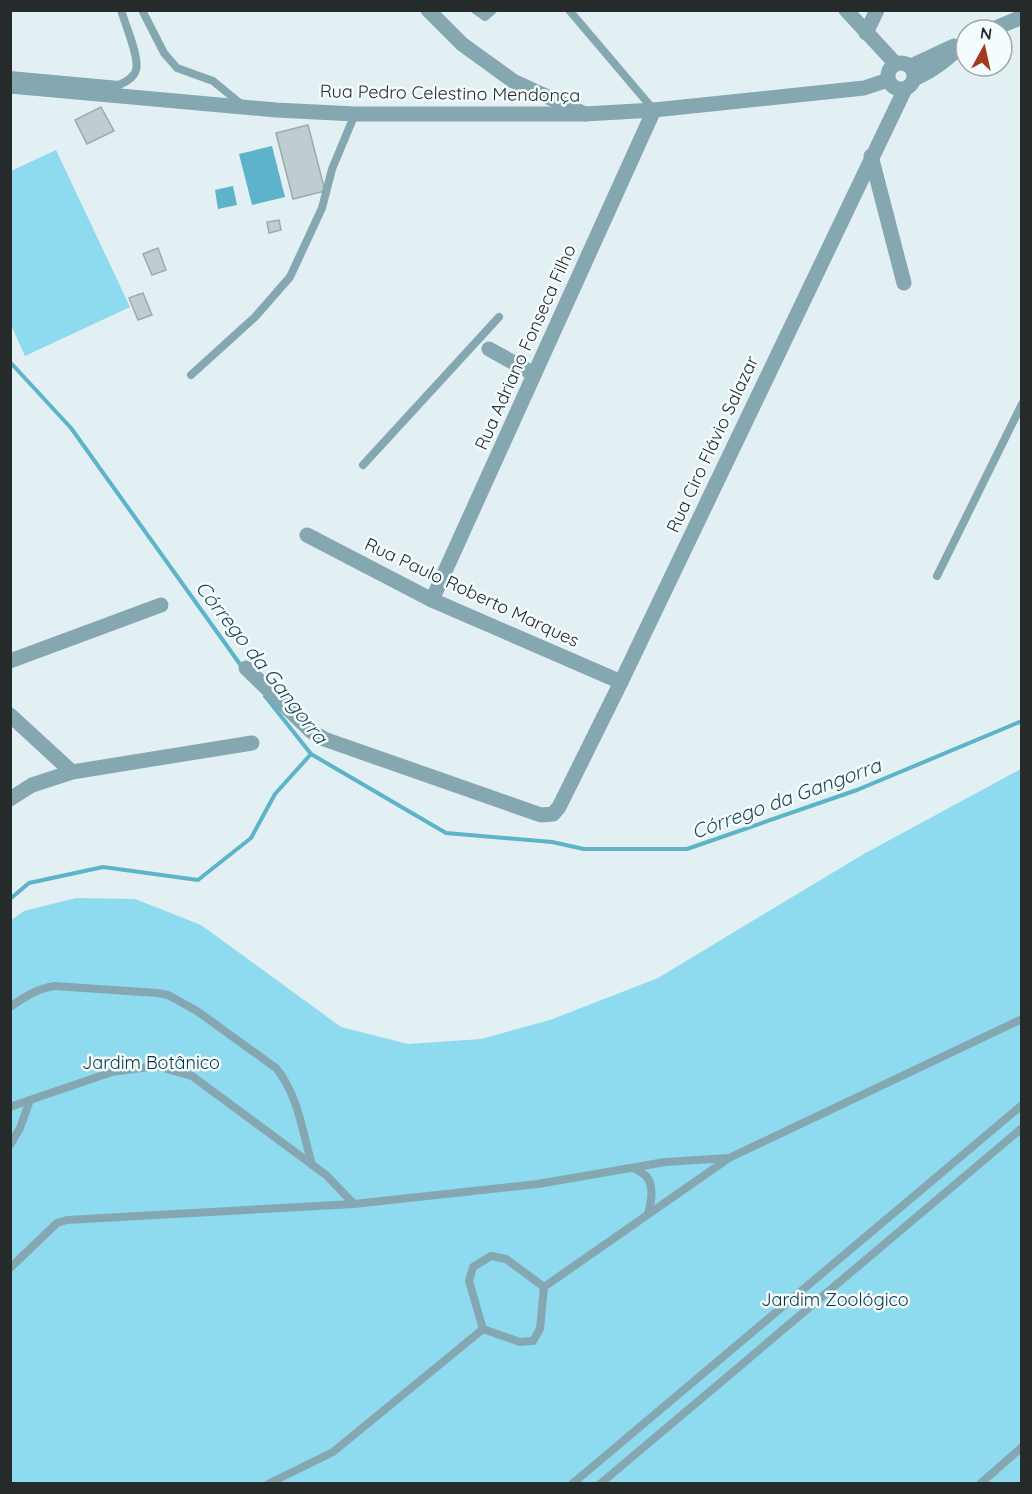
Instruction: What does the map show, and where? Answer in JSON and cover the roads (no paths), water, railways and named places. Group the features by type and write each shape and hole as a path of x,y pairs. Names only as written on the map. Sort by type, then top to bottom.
{"street":[{"path":"428,10 462,44 513,81 585,114"},
{"path":"846,10 870,38 890,71 895,88 910,78 929,73 954,54"},
{"path":"870,38 877,10"},
{"path":"890,71 900,62 910,78"},
{"name":"Rua Pedro Celestino Mendonça","path":"10,86 355,114 585,114 654,110 864,88 890,71"},
{"name":"Rua Ciro Flávio Salazar","path":"246,668 311,731 324,739 541,815 553,814 559,807 621,682 910,78"},
{"name":"Rua Adriano Fonseca Filho","path":"432,600 654,110"},
{"path":"871,156 904,283"},
{"path":"483,345 534,374"},
{"name":"Rua Paulo Roberto Marques","path":"308,535 432,600 621,682"},
{"path":"10,661 162,605"},
{"path":"10,715 72,772"},
{"path":"10,799 32,785 72,772 252,743"}],"lane":[{"path":"10,75 119,86 128,81 136,72 137,61 121,10"},
{"path":"142,10 164,53 177,68 213,81 243,106"},
{"path":"475,10 485,16 494,10"},
{"path":"561,10 569,12 654,110"},
{"path":"191,375 255,317 290,277 322,208 332,169 355,114"},
{"path":"363,465 483,345 499,317"},
{"path":"937,576 1022,404"},
{"path":"10,1007 29,994 54,986 157,993 180,1001 276,1068 285,1079 292,1094 312,1166"},
{"path":"483,1329 520,1342 533,1341 540,1329 544,1287 729,1158 1022,1019"},
{"path":"10,1107 112,1072 156,1066 192,1076 326,1175 354,1204"},
{"path":"10,1145 20,1128 30,1100"},
{"path":"572,1484 1022,1105"},
{"path":"600,1484 1022,1128"},
{"path":"10,1268 57,1223 67,1220 354,1204 537,1184 665,1162 729,1158"},
{"path":"633,1168 646,1176 650,1185 652,1200 648,1214"},
{"path":"483,1329 469,1281 473,1267 491,1256 506,1259 544,1287"},
{"path":"268,1484 333,1452 483,1329"},
{"path":"980,1484 1022,1447"}],"waterway":[{"name":"Córrego da Gangorra","path":"10,362 71,428 242,667"},
{"name":"Córrego da Gangorra","path":"265,696 311,754 446,833 552,842 584,849 687,849 857,790 1022,721"},
{"path":"10,899 29,883 103,867 198,880 251,838 275,794 311,754"}],"park label":[{"name":"Jardim Botânico","path":"151,1062"},
{"name":"Jardim Zoológico","path":"835,1299"}]}
